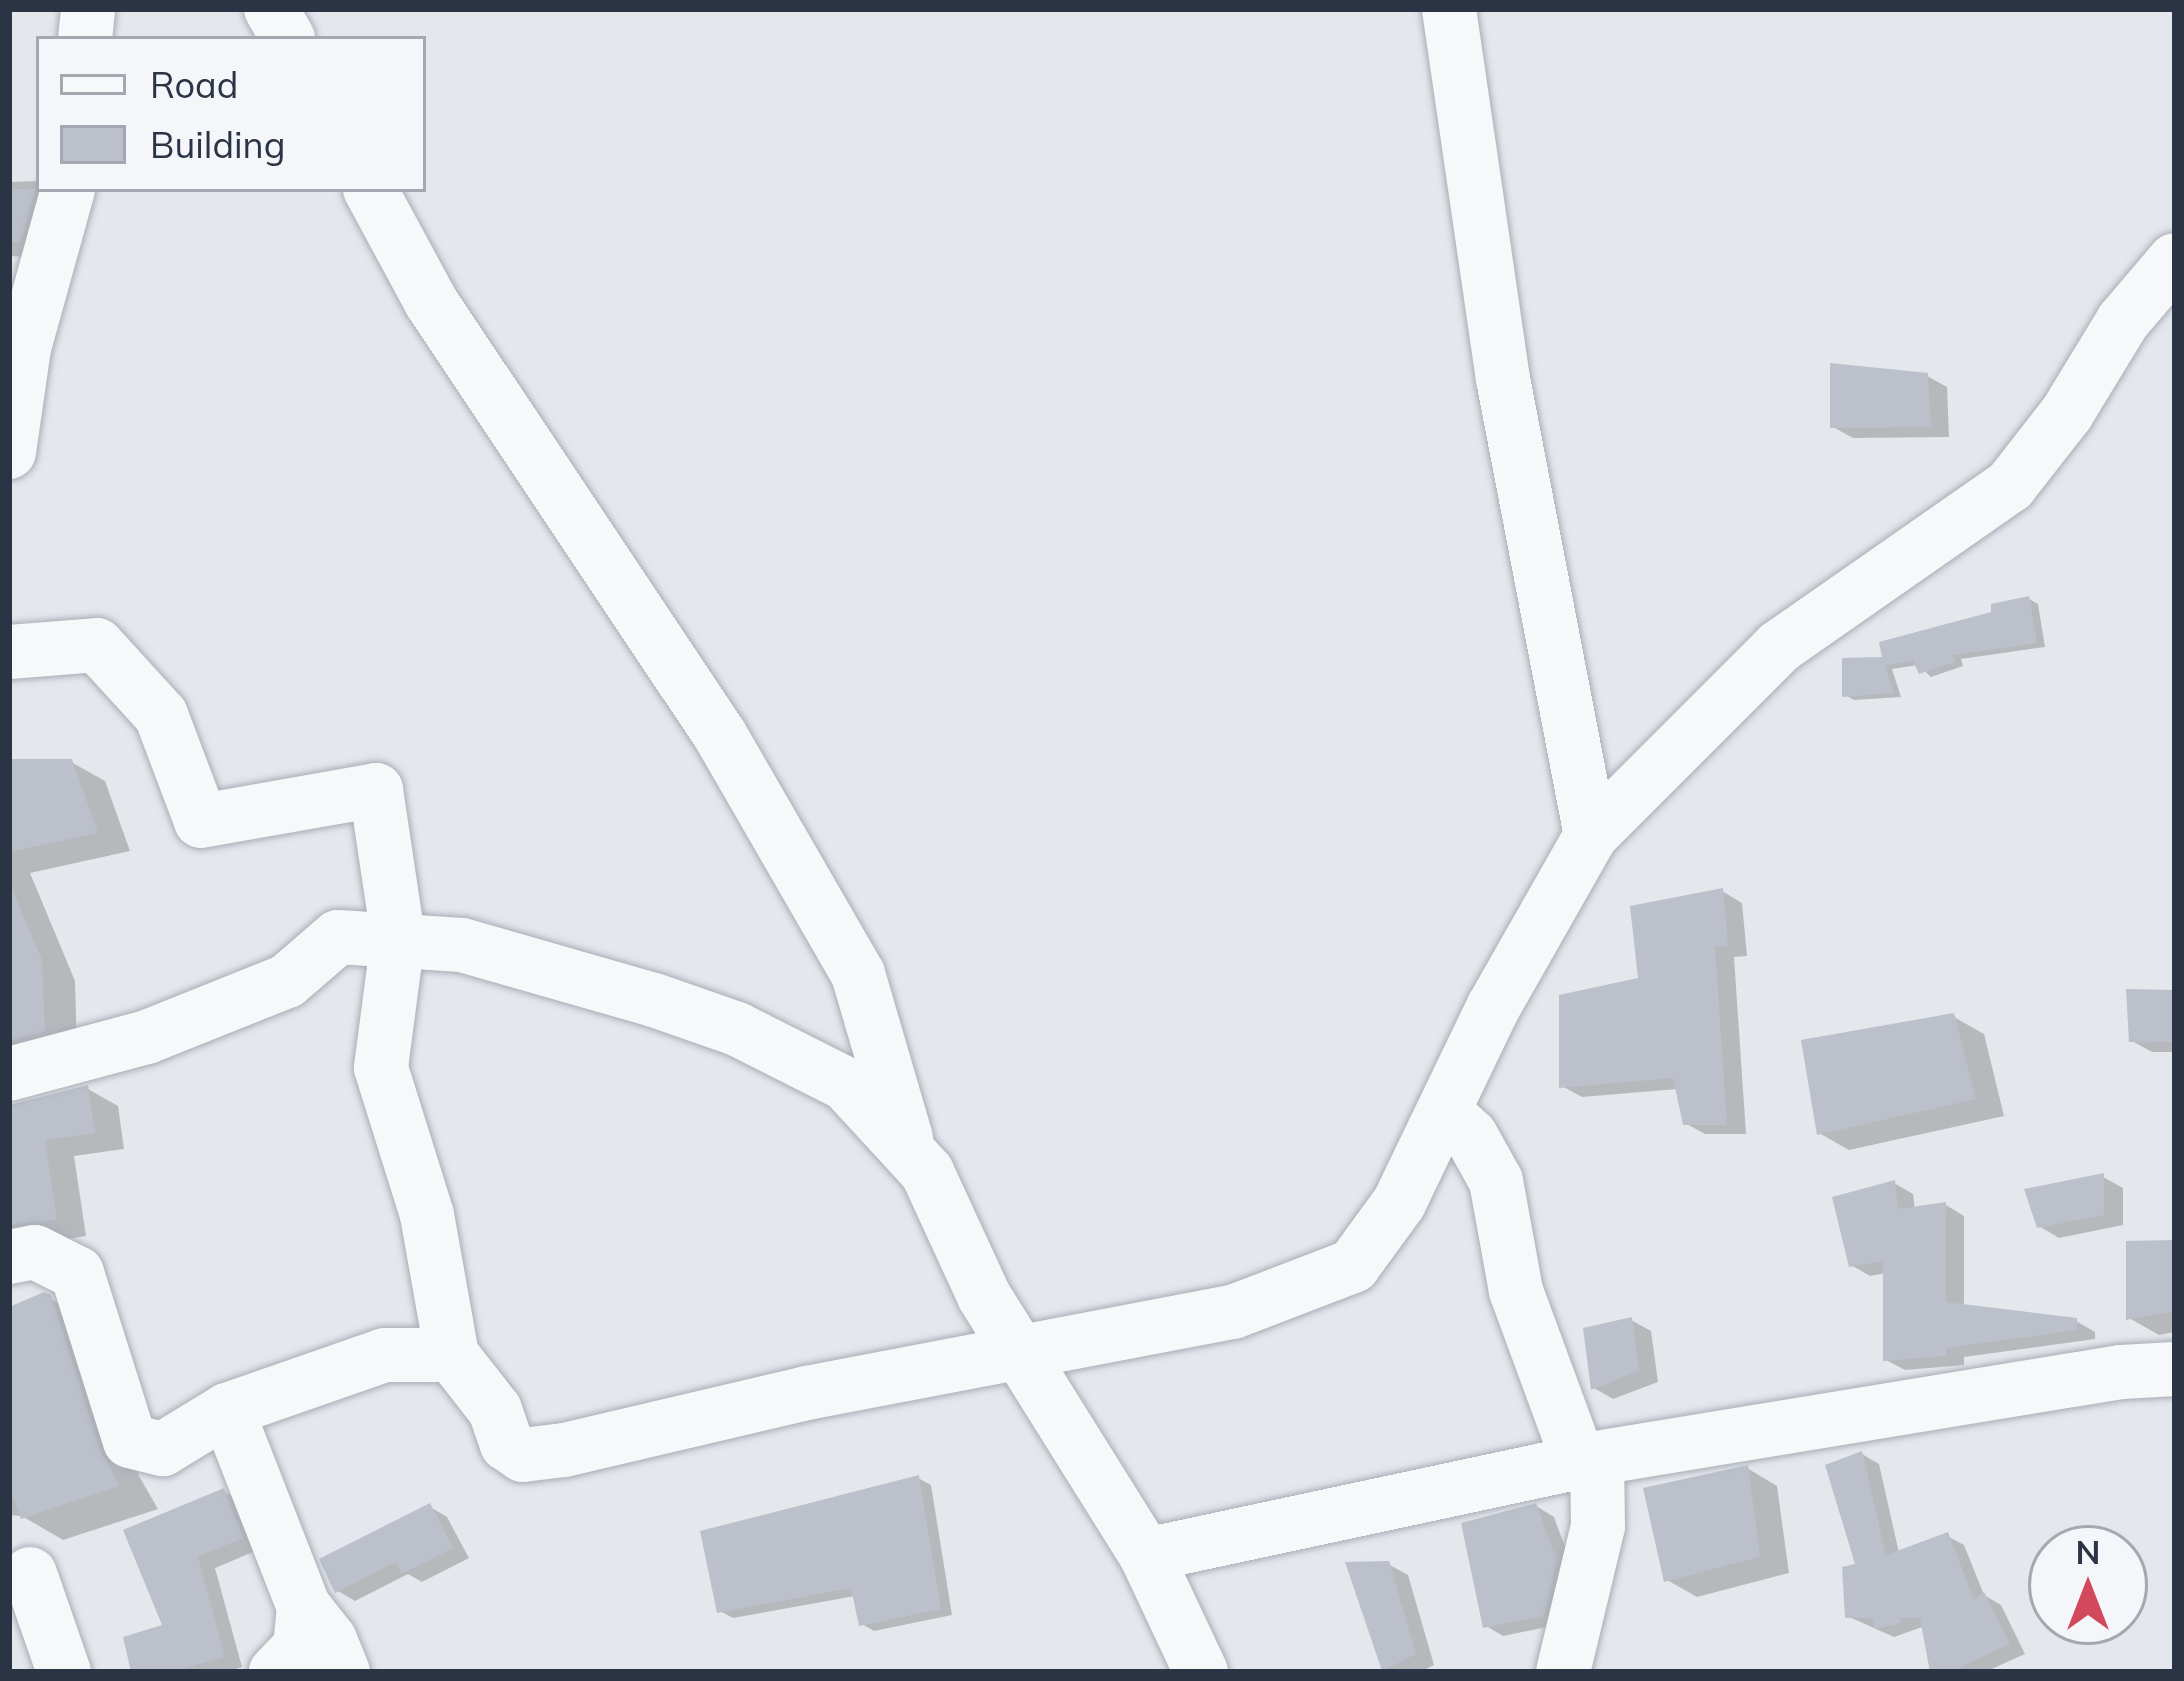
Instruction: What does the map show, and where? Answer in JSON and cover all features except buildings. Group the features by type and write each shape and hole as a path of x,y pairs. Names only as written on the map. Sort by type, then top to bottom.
{"street":[{"path":"271,9 286,36"},
{"path":"1449,9 1503,380 1591,835"},
{"path":"9,452 24,348 67,192"},
{"path":"372,192 431,302 720,735 858,974 909,1147 957,1230 984,1297 1146,1555 1201,1672"},
{"path":"9,652 97,645 161,715 201,821 376,790 398,938 381,1068 427,1215 452,1355 494,1410 507,1444 523,1455 931,1368 1022,1355 1233,1312 1353,1266 1399,1203 1494,1006 1591,835 1779,646 2010,486 2067,413 2122,321 2175,260"},
{"path":"9,1074 147,1037 287,981 338,937 398,938 462,945 737,1029 846,1084 909,1147"},
{"path":"1445,1112 1471,1136 1496,1181 1516,1292 1588,1460 1598,1526 1562,1672"},
{"path":"9,1257 35,1252 77,1273 130,1441 163,1449 227,1410 385,1355 452,1355"},
{"path":"1146,1555 1588,1460 2121,1372 2175,1369"},
{"path":"227,1410 304,1607 330,1640 343,1672"},
{"path":"30,1574 64,1672"},
{"path":"276,1672 300,1646 304,1607"}]}
